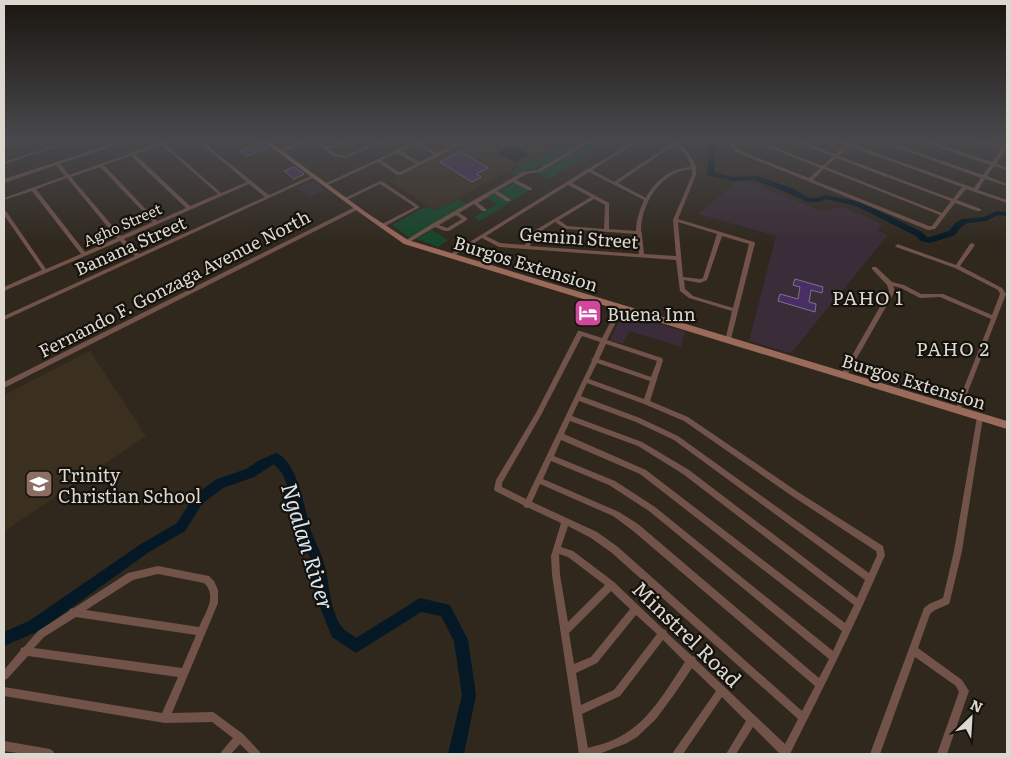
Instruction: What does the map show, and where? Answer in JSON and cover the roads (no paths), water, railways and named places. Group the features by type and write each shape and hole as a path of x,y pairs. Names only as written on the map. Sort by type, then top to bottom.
{"main road":[{"name":"Burgos Extension","path":"315,176 406,242 1007,425"}],"street":[{"path":"4,181 24,174"},
{"path":"65,174 138,256"},
{"path":"4,199 74,174"},
{"path":"110,174 156,223"},
{"path":"154,174 189,208"},
{"path":"198,174 221,195"},
{"path":"241,174 268,197"},
{"path":"326,184 347,174"},
{"path":"406,242 524,174"},
{"path":"450,256 581,174"},
{"path":"597,174 647,200"},
{"path":"615,183 628,174"},
{"path":"642,256 639,225 647,200 660,180 668,174"},
{"path":"694,174 676,220 677,258 682,290 687,295 735,310"},
{"path":"795,174 928,228 933,228 965,187"},
{"path":"810,180 817,174"},
{"path":"840,174 944,215"},
{"path":"886,174 979,210"},
{"path":"931,174 1007,202"},
{"path":"977,174 1007,185"},
{"path":"975,190 986,174"},
{"name":"Banana Street","path":"4,318 315,176"},
{"path":"513,180 530,189"},
{"name":"Agho Street","path":"4,289 250,182"},
{"path":"345,198 380,182 418,207 382,226"},
{"path":"568,183 607,204 606,231"},
{"path":"33,189 84,254"},
{"path":"494,191 508,200"},
{"path":"527,247 531,235 594,197"},
{"path":"474,202 484,210"},
{"name":"Fernando F. Gonzaga Avenue North","path":"4,384 357,208"},
{"path":"4,212 45,271"},
{"path":"434,225 447,230 464,219 456,212"},
{"path":"555,220 566,227 640,233"},
{"path":"676,220 752,242 728,340"},
{"path":"681,278 700,280 705,278 720,233"},
{"name":"Gemini Street","path":"482,236 499,245 677,258"},
{"path":"957,267 972,245"},
{"path":"898,246 957,267 1002,292 994,318 958,410"},
{"path":"844,375 892,291 890,284 874,268"},
{"path":"890,284 902,286 920,296 941,295 994,318"},
{"path":"614,321 615,306"},
{"path":"527,505 594,360 614,321 626,309"},
{"path":"646,402 661,362 657,358 580,334 498,486 500,492 594,535 615,550 803,718"},
{"path":"594,360 654,380"},
{"path":"586,380 646,402 698,426 795,494 878,547 881,555 859,604 834,658 785,753"},
{"path":"578,398 638,420 676,438 870,579"},
{"path":"875,754 927,611 932,606 946,601 958,551 980,416"},
{"path":"568,417 640,444 686,472 859,604"},
{"path":"560,436 643,472 847,630"},
{"path":"549,457 612,483 646,504 834,658"},
{"path":"538,480 616,514 635,527 820,685"},
{"path":"566,522 555,556 556,575 584,754 624,740 636,732 652,715 692,660"},
{"name":"Minstrel Road","path":"558,550 570,554 611,585 692,660 785,753"},
{"path":"4,676 40,634 113,586 143,572 158,570 188,574 206,579 211,583 215,591 214,603 165,718"},
{"path":"566,630 611,585"},
{"path":"572,670 594,660 636,608"},
{"path":"73,612 202,632"},
{"path":"578,711 617,693 663,633"},
{"path":"913,650 959,683 964,691 942,754"},
{"path":"24,651 184,673"},
{"path":"677,754 722,690"},
{"path":"4,692 165,718 213,717 240,737 256,754"},
{"path":"731,754 752,720"},
{"path":"225,754 240,737"},
{"path":"4,746 50,754"}],"waterway":[{"path":"715,174 733,179 755,178 791,191 808,200 818,200 825,197 858,204 919,234 924,239 930,240 952,233 958,225 965,221 986,219 997,213 1007,214"},
{"name":"Ngalan River","path":"4,639 34,626 145,548 181,527 198,500 219,484 250,473 264,463 276,458 286,470 297,495 305,531 318,563 323,597 337,632 356,646 420,605 445,610 461,640 469,695 456,754"}],"place":[{"name":"Buena Inn","path":"588,313"},
{"name":"Trinity Christian School","path":"39,484"}],"district":[{"name":"PAHO 1","path":"868,297"},
{"name":"PAHO 2","path":"953,348"}]}
